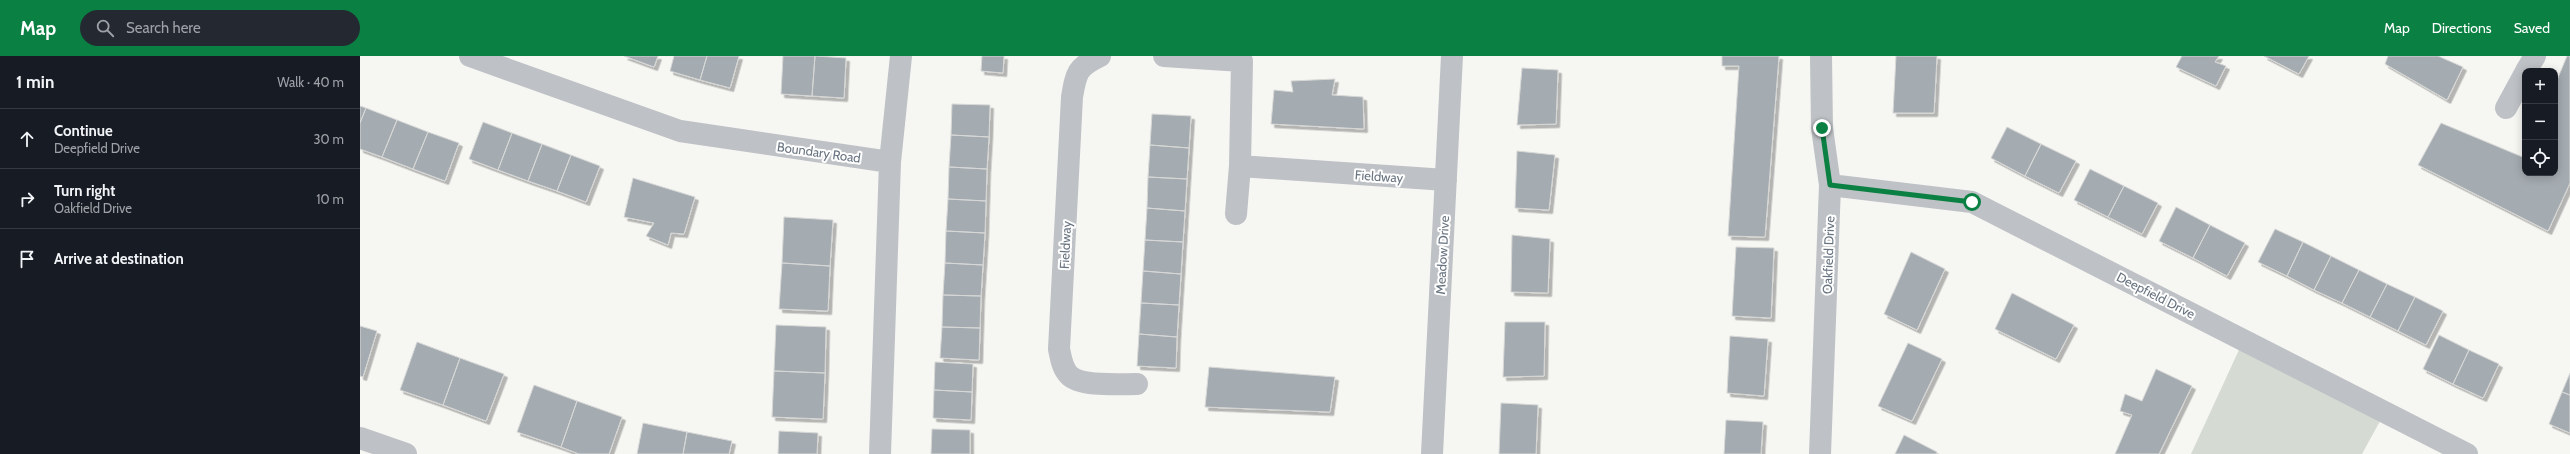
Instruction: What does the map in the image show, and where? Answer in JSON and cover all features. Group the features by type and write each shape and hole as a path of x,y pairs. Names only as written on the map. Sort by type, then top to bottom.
{"street":[{"name":"Boundary Road","path":"470,56 680,131 890,162"},
{"path":"880,454 890,162 901,56"},
{"name":"Fieldway","path":"1100,56 1088,62 1077,72 1072,97 1060,349 1062,364 1069,376 1081,382 1137,384"},
{"path":"1164,56 1242,61 1240,166 1236,214"},
{"name":"Meadow Drive","path":"1432,454 1452,56"},
{"name":"Oakfield Drive","path":"1820,454 1830,185 1822,128 1822,56"},
{"path":"2528,68 2534,56"},
{"path":"2506,108 2522,79"},
{"name":"Fieldway","path":"1240,166 1446,180"},
{"name":"Deepfield Drive","path":"1830,185 1972,202 2467,454"},
{"path":"360,438 406,454"}],"shaded area":[{"path":"2244,339 2385,412 2362,454 2191,454"}],"building":[{"path":"624,56 658,56 654,67"},
{"path":"674,56 707,56 700,80 670,71"},
{"path":"707,56 739,56 730,88 700,80"},
{"path":"783,56 815,56 812,96 781,94"},
{"path":"815,56 846,58 844,98 812,96"},
{"path":"982,56 1004,56 1003,73 981,71"},
{"path":"1722,56 1779,56 1765,237 1728,236 1739,66 1722,66"},
{"path":"1896,56 1937,56 1934,113 1893,113"},
{"path":"2182,56 2219,56 2215,62 2226,66 2216,86 2176,67"},
{"path":"2264,56 2309,56 2299,74"},
{"path":"2388,56 2438,56 2463,67 2447,100 2385,64"},
{"path":"2567,56 2570,56 2570,183 2548,231 2418,165 2441,123 2522,157 2522,176 2558,176 2558,78"},
{"path":"1522,68 1558,70 1556,124 1517,125"},
{"path":"1335,79 1332,95 1363,97 1364,129 1271,124 1274,90 1293,92 1291,81"},
{"path":"952,104 990,105 989,137 951,135"},
{"path":"360,106 366,108 360,123"},
{"path":"366,108 397,120 382,157 360,149 360,123"},
{"path":"1152,114 1191,116 1189,148 1150,145"},
{"path":"397,120 428,132 413,169 382,157"},
{"path":"483,122 512,133 498,170 469,159"},
{"path":"2007,127 2041,144 2025,176 1991,158"},
{"path":"428,132 459,143 445,181 413,169"},
{"path":"512,133 542,144 528,181 498,170"},
{"path":"951,135 989,137 987,169 949,167"},
{"path":"542,144 571,155 557,191 528,181"},
{"path":"2041,144 2076,161 2059,193 2025,176"},
{"path":"1150,145 1189,148 1187,179 1148,177"},
{"path":"1517,151 1555,155 1549,210 1515,208"},
{"path":"571,155 600,166 586,202 557,191"},
{"path":"949,167 987,169 986,201 948,199"},
{"path":"2090,169 2124,186 2108,217 2074,200"},
{"path":"1148,177 1187,179 1185,211 1147,208"},
{"path":"633,178 695,197 684,234 671,233 668,245 646,236 654,223 624,217"},
{"path":"2124,186 2158,203 2142,234 2108,217"},
{"path":"948,199 986,201 985,233 946,231"},
{"path":"2176,207 2210,225 2193,258 2159,241"},
{"path":"1147,208 1185,211 1183,242 1145,240"},
{"path":"784,217 833,220 830,266 782,263"},
{"path":"2210,225 2245,243 2227,276 2193,258"},
{"path":"2275,229 2303,242 2287,276 2258,262"},
{"path":"946,231 985,233 983,265 945,263"},
{"path":"1512,235 1550,239 1548,293 1511,292"},
{"path":"1145,240 1183,242 1181,274 1143,271"},
{"path":"2303,242 2331,256 2314,290 2287,276"},
{"path":"1736,247 1774,248 1771,318 1732,316"},
{"path":"1911,252 1945,269 1917,330 1884,314"},
{"path":"2331,256 2359,270 2342,303 2314,290"},
{"path":"782,263 830,266 828,311 779,309"},
{"path":"945,263 983,265 981,296 943,295"},
{"path":"2359,270 2387,284 2370,317 2342,303"},
{"path":"1143,271 1181,274 1179,305 1141,303"},
{"path":"2387,284 2415,297 2398,331 2370,317"},
{"path":"2012,293 2074,325 2056,359 1995,329"},
{"path":"943,295 981,296 980,328 942,327"},
{"path":"2415,297 2443,311 2426,345 2398,331"},
{"path":"1141,303 1179,305 1177,337 1139,334"},
{"path":"1505,322 1545,322 1544,376 1503,377"},
{"path":"776,325 826,327 825,373 774,371"},
{"path":"360,326 377,331 363,377 360,376"},
{"path":"942,327 980,328 979,360 940,358"},
{"path":"1139,334 1177,337 1176,368 1137,366"},
{"path":"2439,335 2469,350 2453,384 2423,369"},
{"path":"1730,336 1768,339 1764,396 1727,393"},
{"path":"417,342 460,358 443,405 400,390"},
{"path":"1908,343 1942,359 1912,421 1878,406"},
{"path":"2469,350 2499,364 2483,398 2453,384"},
{"path":"460,358 504,374 486,421 443,405"},
{"path":"935,362 973,364 972,392 934,390"},
{"path":"1209,367 1335,377 1330,412 1205,407"},
{"path":"2156,369 2192,386 2159,454 2115,454 2132,415 2120,411 2125,394 2142,401"},
{"path":"774,371 825,373 823,419 772,417"},
{"path":"2570,373 2570,395 2562,392"},
{"path":"534,385 577,401 561,447 517,432"},
{"path":"934,390 972,392 971,420 933,418"},
{"path":"2562,392 2570,395 2570,433 2549,424"},
{"path":"577,401 622,417 609,454 579,454 561,447"},
{"path":"1501,403 1538,405 1536,454 1499,454"},
{"path":"1726,420 1763,422 1761,454 1724,454"},
{"path":"643,423 687,432 683,454 637,454"},
{"path":"932,429 970,430 970,454 931,454"},
{"path":"779,431 818,433 817,454 778,454"},
{"path":"687,432 732,441 729,454 683,454"},
{"path":"1904,435 1937,452 1936,454 1895,454"}],"route":[{"path":"1822,128 1830,185 1972,202"}]}
